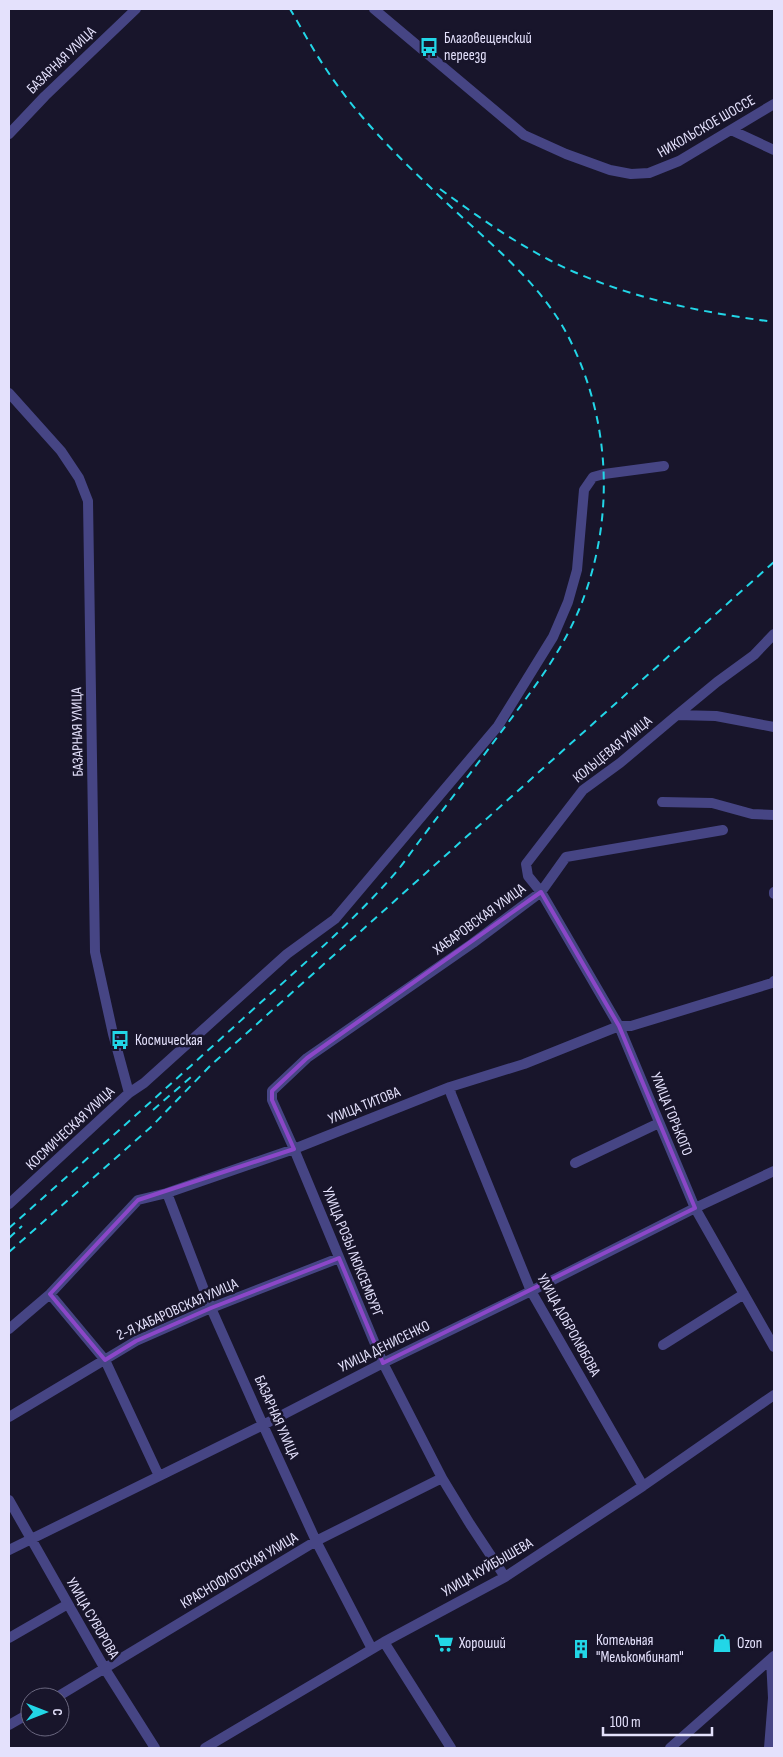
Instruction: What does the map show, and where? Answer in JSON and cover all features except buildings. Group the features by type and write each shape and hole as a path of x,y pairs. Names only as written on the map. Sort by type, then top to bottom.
{"street":[{"name":"БАЗАРНАЯ УЛИЦА","path":"9,134 45,96 136,9"},
{"name":"НИКОЛЬСКОЕ ШОССЕ","path":"374,9 524,135 566,154 610,170 631,174 649,173 679,161 774,104"},
{"path":"731,130 774,150"},
{"name":"БАЗАРНАЯ УЛИЦА","path":"9,393 61,451 79,478 88,501 95,952 112,1034 129,1093"},
{"name":"КОСМИЧЕСКАЯ УЛИЦА","path":"9,1204 129,1093 144,1084 287,954 335,919 498,726 552,637 568,602 576,570 584,490 593,477 664,466"},
{"name":"КОЛЬЦЕВАЯ УЛИЦА","path":"541,892 528,876 526,864 583,790 620,763 717,682 754,656 774,634"},
{"path":"677,715 716,716 774,728"},
{"path":"662,802 712,803 752,814 774,815"},
{"name":"ХАБАРОВСКАЯ УЛИЦА","path":"272,1091 308,1058 473,943 541,892 566,858 723,830"},
{"name":"УЛИЦА ГОРЬКОГО","path":"541,892 620,1026 695,1208 774,1347"},
{"name":"УЛИЦА ТИТОВА","path":"9,1329 50,1294 138,1200 167,1193 294,1149 450,1087 524,1064 620,1026 631,1026 774,981"},
{"name":"УЛИЦА ДОБРОЛЮБОВА","path":"450,1087 451,1094 531,1291 643,1486"},
{"name":"УЛИЦА РОЗЫ ЛЮКСЕМБУРГ","path":"272,1091 272,1100 383,1363 442,1478 505,1577"},
{"path":"575,1163 660,1123"},
{"name":"УЛИЦА ДЕНИСЕНКО","path":"9,1550 695,1208 774,1171"},
{"name":"БАЗАРНАЯ УЛИЦА","path":"167,1193 211,1308 263,1425 316,1541 372,1648"},
{"name":"2-Я ХАБАРОВСКАЯ УЛИЦА","path":"9,1417 136,1341 211,1308 339,1258"},
{"path":"50,1294 105,1360 159,1476"},
{"path":"663,1345 744,1294"},
{"name":"УЛИЦА КУЙБЫШЕВА","path":"205,1748 372,1648 505,1577 643,1486 774,1395"},
{"name":"КРАСНОФЛОТСКАЯ УЛИЦА","path":"70,1689 316,1541 442,1478"},
{"name":"УЛИЦА СУВОРОВА","path":"9,1500 105,1669 155,1748"},
{"path":"9,1638 68,1604"},
{"path":"384,1642 447,1747"},
{"path":"670,1748 772,1657"},
{"path":"769,1748 773,1698 772,1657"},
{"path":"9,1725 20,1718"}],"highlighted area":[{"path":"541,892 619,1026 695,1208 383,1363 339,1258 211,1308 136,1341 105,1360 50,1294 138,1200 294,1149 272,1100 272,1091 307,1058"}],"railway":[{"path":"9,1228 321,948 357,914 395,873 543,674 567,636 577,615 595,562 604,496 603,463 599,430 592,398 582,367 568,336 555,314 523,274 416,173 349,101 326,69 290,9"},
{"path":"440,189 525,246 560,266 579,274 627,292 675,305 774,322"},
{"path":"9,1252 152,1126 211,1065 774,562"},
{"path":"153,1110 191,1077"},
{"path":"9,1238 22,1226"}],"place":[{"name":"Благовещенский переезд","path":"429,47"},
{"name":"Космическая","path":"120,1040"},
{"name":"Хороший","path":"444,1643"},
{"name":"Ozon","path":"722,1643"},
{"name":"Котельная \"Мелькомбинат\"","path":"581,1649"}]}
